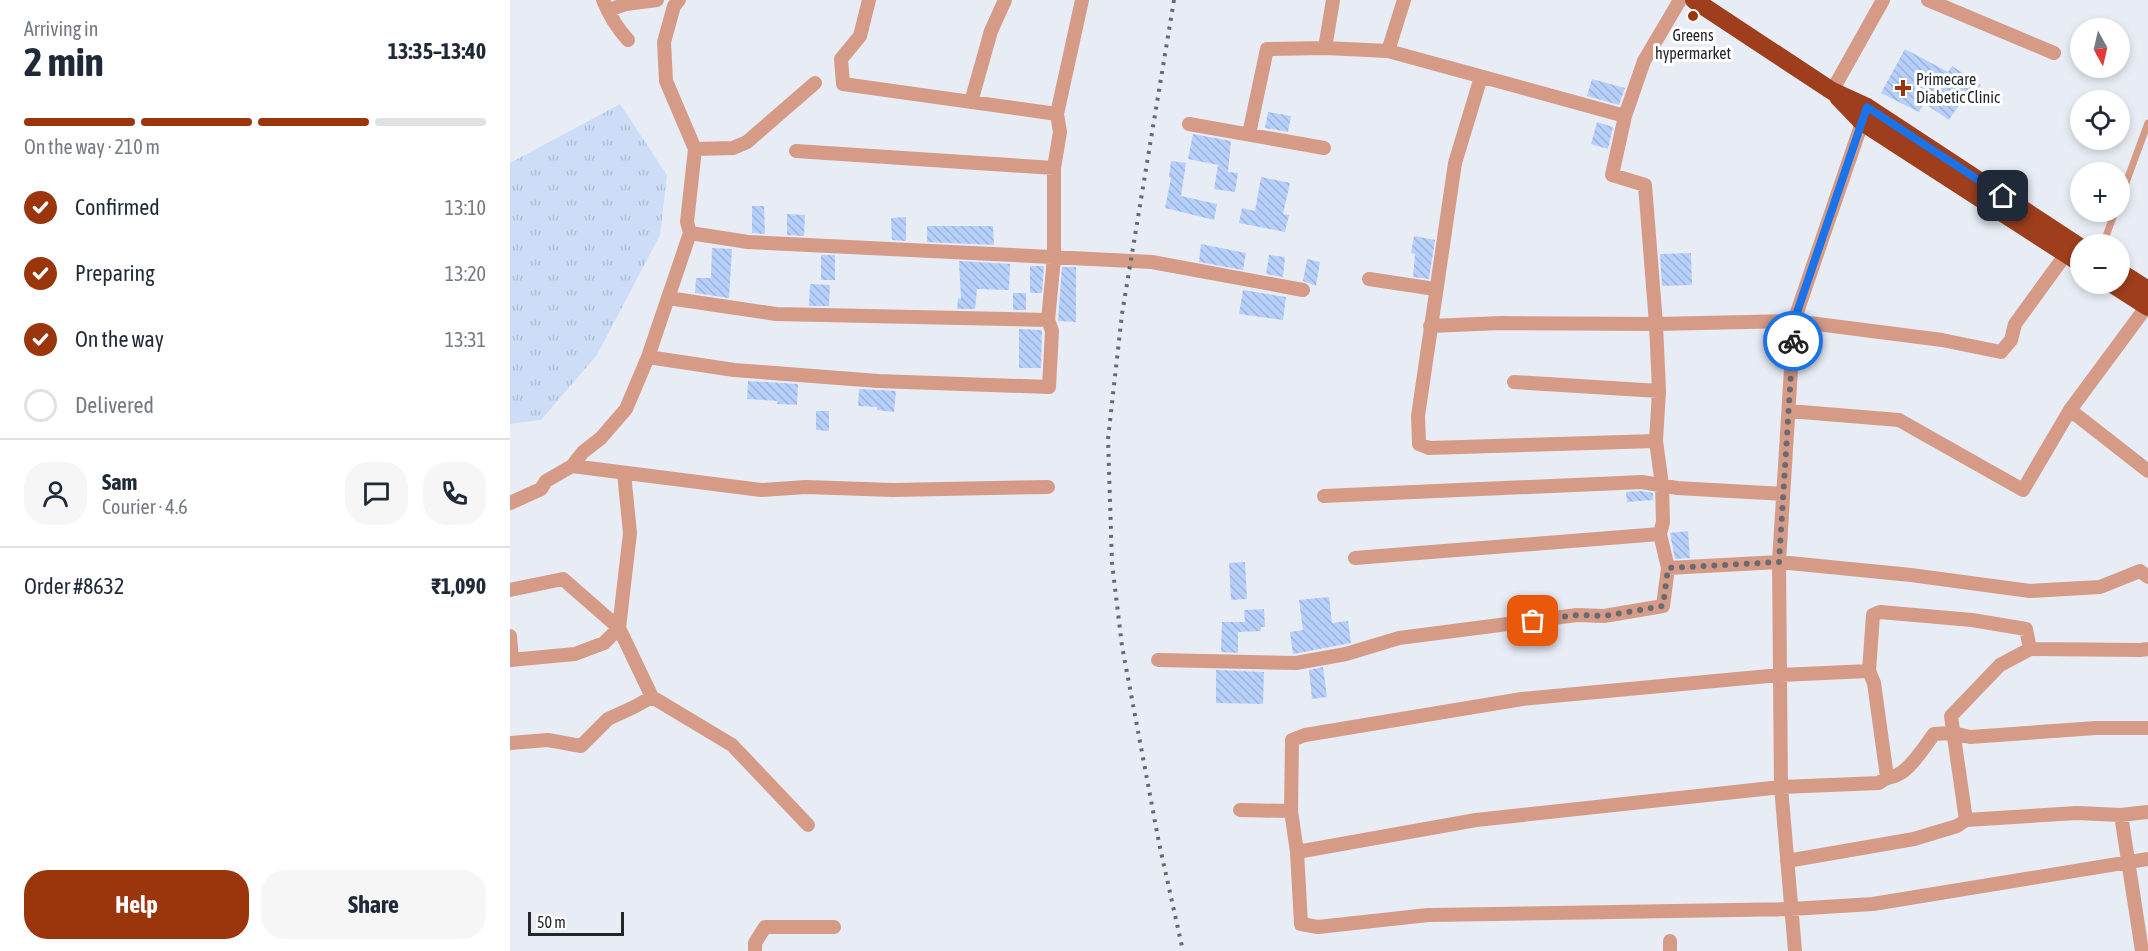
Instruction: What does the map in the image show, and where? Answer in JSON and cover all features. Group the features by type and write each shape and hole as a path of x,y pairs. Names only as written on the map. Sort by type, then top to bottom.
{"highway":[{"path":"1694,0 2070,251"},
{"path":"2130,282 2148,301"},
{"path":"2130,292 2148,301"}],"street":[{"path":"628,40 612,21 606,5 657,0"},
{"path":"869,0 860,36 841,59 843,84 1057,114"},
{"path":"971,102 991,31 1005,0"},
{"path":"648,357 734,370 866,380 1049,387 1052,331 1047,320 1054,258 1054,168 1060,132 1057,114 1082,0"},
{"path":"1325,48 1333,0"},
{"path":"1388,51 1404,0"},
{"path":"1158,660 1296,663 1346,654 1399,638 1577,615 1604,616 1663,606 1668,568 1659,534 1662,522 1662,485 1656,441 1659,391 1645,185 1612,175 1625,116 1644,61 1680,0"},
{"path":"1832,91 1883,0"},
{"path":"1928,0 2054,53"},
{"path":"510,503 541,489 546,481 572,466 582,452 601,438 626,409 648,357 690,233 687,222 695,149 666,81 664,42 673,2"},
{"path":"1249,134 1267,50 1325,48 1388,51 1625,116"},
{"path":"1481,77 1455,163 1418,416 1419,444 1429,448 1656,441"},
{"path":"695,149 733,148 747,142 815,83"},
{"path":"1796,951 1780,787 1779,562 1794,321 1865,114"},
{"path":"1189,124 1324,148"},
{"path":"796,151 1054,168"},
{"path":"690,233 748,242 1152,262 1303,290"},
{"path":"1430,326 1501,323 1656,324 1794,321 1942,340 2001,352 2011,340 2015,324 2070,262"},
{"path":"1369,279 1435,289"},
{"path":"668,298 776,314 1047,320"},
{"path":"1789,411 1899,420 2023,490 2070,410 2148,301"},
{"path":"1514,382 1659,391"},
{"path":"2070,410 2148,471"},
{"path":"572,466 761,490 806,487 893,489 1048,487"},
{"path":"510,636 511,660 575,654 604,644 619,628 630,532 624,473"},
{"path":"1324,496 1642,482 1677,488 1784,494"},
{"path":"1355,558 1659,534"},
{"path":"1668,568 1779,562 1911,575 2030,591 2100,587 2140,571 2148,577"},
{"path":"510,590 563,579 619,628 652,697 732,745 807,825"},
{"path":"1887,777 1874,683 1869,671 1873,615 1880,612 1972,620 2026,629 2030,649"},
{"path":"1966,820 1952,716 2000,665 2030,649 2148,649"},
{"path":"1869,671 1780,675 1521,699 1305,735 1292,740 1291,811 1297,852 1301,924 1318,927 1428,915 1791,909 1873,904 2148,859"},
{"path":"510,743 548,740 581,746 608,719 652,697"},
{"path":"1297,852 1476,820 1780,787 1879,783 1887,777 1898,775 1917,757 1934,734 1970,737 2096,728 2148,728"},
{"path":"1240,810 1291,811"},
{"path":"1787,861 1914,839 1957,826 1966,820 2077,813 2148,812"},
{"path":"2121,814 2128,862 2142,909 2142,951"},
{"path":"755,951 755,943 765,927 834,927"}],"lane":[{"path":"2130,172 2148,123"}],"green space":[{"path":"620,104 667,175 660,235 597,355 541,420 510,424 510,163"}],"building":[{"path":"1905,49 1948,72 1952,66 1981,85 1973,97 1967,93 1949,120 1924,103 1919,112 1881,93"},
{"path":"1592,79 1625,88 1619,105 1587,96"},
{"path":"1268,112 1291,116 1288,132 1265,128"},
{"path":"1597,122 1613,127 1608,149 1591,144"},
{"path":"1193,134 1231,141 1228,172 1238,173 1235,192 1214,189 1218,165 1188,159"},
{"path":"1171,161 1186,163 1181,196 1217,204 1214,220 1165,208 1171,178 1169,177"},
{"path":"1261,177 1290,183 1283,214 1289,215 1285,232 1239,223 1242,208 1255,211"},
{"path":"752,206 764,206 765,234 752,233"},
{"path":"787,214 805,215 804,236 787,235"},
{"path":"906,217 906,241 892,240 891,218"},
{"path":"927,226 993,226 994,245 927,242"},
{"path":"1414,236 1435,240 1429,279 1413,277 1415,254 1411,253"},
{"path":"1201,244 1246,253 1243,270 1199,262"},
{"path":"712,248 732,249 729,298 695,293 696,278 711,278"},
{"path":"1691,253 1692,285 1662,286 1660,254"},
{"path":"821,255 835,255 835,280 821,280"},
{"path":"1269,255 1285,257 1283,277 1266,274"},
{"path":"1307,259 1320,262 1316,286 1303,281"},
{"path":"959,261 1010,264 1009,290 977,289 975,309 957,309 958,298 961,299"},
{"path":"1030,266 1044,266 1042,293 1030,293"},
{"path":"1062,267 1076,267 1076,322 1058,321"},
{"path":"810,284 830,285 829,306 809,306"},
{"path":"1243,290 1286,297 1283,320 1239,314"},
{"path":"1013,293 1026,293 1026,310 1013,310"},
{"path":"1019,329 1042,330 1041,368 1019,368"},
{"path":"748,381 798,384 797,405 747,399"},
{"path":"859,389 896,391 894,412 877,410 877,407 858,406"},
{"path":"816,411 829,411 829,431 816,430"},
{"path":"1626,492 1653,493 1653,500 1627,502"},
{"path":"1688,531 1690,558 1675,559 1670,533"},
{"path":"1245,562 1247,599 1231,600 1229,563"},
{"path":"1329,597 1332,623 1348,621 1351,643 1293,654 1290,632 1303,630 1299,600"},
{"path":"1264,609 1265,627 1261,627 1261,631 1238,632 1238,653 1221,652 1222,622 1245,622 1244,610"},
{"path":"1323,667 1327,697 1312,699 1309,670"},
{"path":"1216,670 1264,672 1263,704 1216,703"}],"railway":[{"path":"1174,0 1122,314 1108,439 1112,563 1122,646 1159,843 1183,951"}],"way so far":[{"path":"1533,621 1577,615 1604,616 1663,606 1668,568 1779,562 1793,341"}],"place":[{"name":"Greens hypermarket","path":"1693,16"},
{"name":"Primecare Diabetic Clinic","path":"1903,88"}],"route":[{"path":"1793,341 1794,321 1867,107 2003,196"}]}
